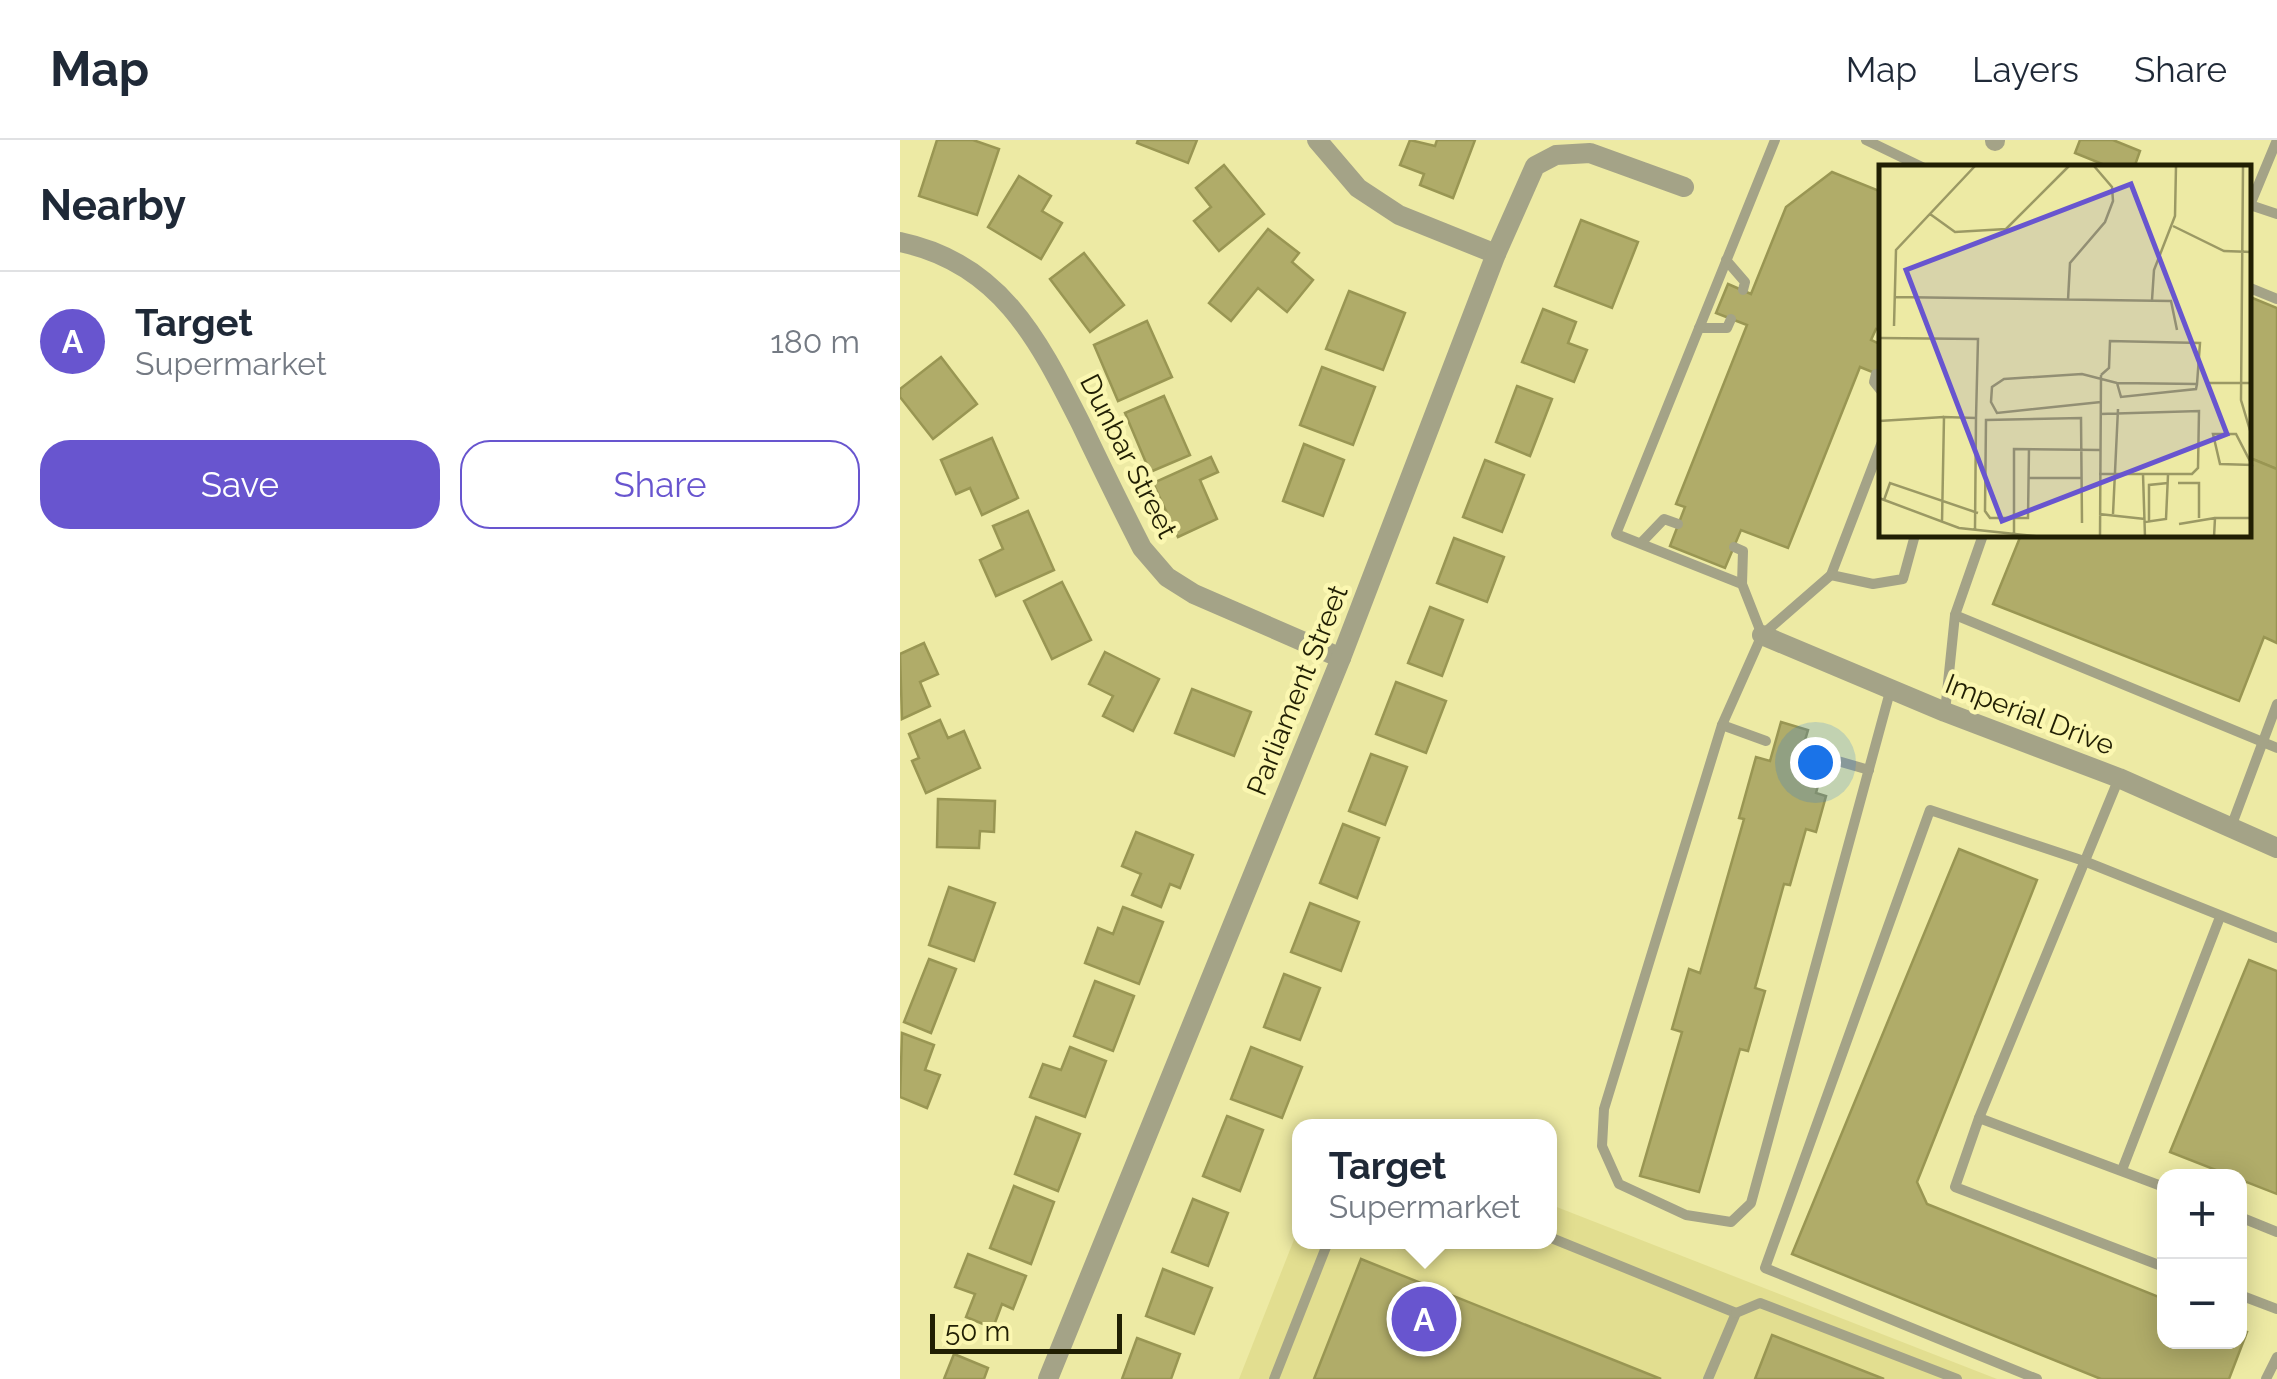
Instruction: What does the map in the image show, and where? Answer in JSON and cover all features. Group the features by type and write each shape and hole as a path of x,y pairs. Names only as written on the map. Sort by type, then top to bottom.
{"street":[{"path":"1317,140 1358,188 1399,214 1496,254"},
{"name":"Parliament Street","path":"1048,1379 1341,658 1496,254 1535,166 1556,155 1590,154 1684,187"},
{"name":"Dunbar Street","path":"900,242 948,258 990,286 1033,333 1142,548 1166,577 1194,594 1341,658"},
{"name":"Imperial Drive","path":"1762,634 1945,712 2119,778 2277,848"}],"lane":[{"path":"1742,584 1616,534 1774,140"},
{"path":"1866,140 1918,165"},
{"path":"2252,200 2277,140"},
{"path":"2252,206 2277,214"},
{"path":"1726,260 1745,282 1743,290"},
{"path":"2252,289 2277,298"},
{"path":"1699,328 1727,328 1731,318"},
{"path":"1876,374 1874,382 1879,388"},
{"path":"1879,450 1831,574 1762,634 1722,726 1604,1109 1602,1146 1619,1184 1686,1215 1731,1222 1750,1203 1892,688"},
{"path":"1641,543 1664,518 1678,524"},
{"path":"1831,574 1873,584 1903,579 1914,538"},
{"path":"1945,712 1955,615 1982,538"},
{"path":"1734,547 1743,551 1742,584 1762,634"},
{"path":"1955,615 2277,748"},
{"path":"2230,826 2277,704"},
{"path":"1722,726 1766,741"},
{"path":"1817,755 1869,770"},
{"path":"2119,778 1979,1118 1955,1187 2157,1264"},
{"path":"2036,1379 1765,1268 1930,810 2084,861 2220,917 2276,934"},
{"path":"2122,1170 2220,917"},
{"path":"1979,1118 2157,1184"},
{"path":"2247,1220 2277,1232"},
{"path":"1557,1240 1736,1313"},
{"path":"1274,1379 1325,1249"},
{"path":"2247,1298 2277,1309"},
{"path":"1708,1379 1736,1313 1760,1303 1957,1379"},
{"path":"2266,1379 2277,1357"}],"shaded area":[{"path":"1557,1207 1997,1379 1239,1379 1292,1245 1292,1249 1557,1249"}],"building":[{"path":"937,140 973,140 999,149 977,215 919,196"},
{"path":"1197,140 1188,163 1137,143"},
{"path":"1410,140 1435,146 1437,140 1475,140 1453,198 1420,185 1424,174 1400,165"},
{"path":"2080,140 2113,140 2140,151 2135,165 2105,165 2075,153"},
{"path":"1224,165 1264,214 1219,251 1194,221 1211,207 1196,188"},
{"path":"1832,172 1879,191 1879,330 1871,340 1879,344 1879,375 1860,367 1788,548 1741,530 1725,568 1670,546 1685,507 1676,504 1747,325 1716,313 1728,284 1751,294 1786,207"},
{"path":"1019,176 1051,196 1042,211 1062,223 1041,259 988,227"},
{"path":"1581,220 1638,242 1612,308 1555,286"},
{"path":"1268,229 1299,253 1292,262 1313,280 1287,312 1258,288 1231,321 1209,303"},
{"path":"1084,253 1124,305 1090,332 1050,279"},
{"path":"1349,291 1405,313 1383,370 1326,349"},
{"path":"2252,298 2277,308 2277,469 2252,459"},
{"path":"1543,309 1576,322 1568,343 1587,350 1574,382 1522,362"},
{"path":"1147,321 1172,377 1118,401 1094,345"},
{"path":"941,357 977,404 933,439 900,397 900,389"},
{"path":"1322,367 1375,387 1353,445 1300,425"},
{"path":"1517,386 1552,399 1530,456 1496,442"},
{"path":"1164,396 1190,455 1150,472 1125,413"},
{"path":"992,438 1018,498 982,515 970,488 956,494 941,460"},
{"path":"1304,444 1344,460 1323,516 1283,501"},
{"path":"1211,457 1218,472 1200,480 1217,519 1178,537 1153,483"},
{"path":"2252,459 2277,469 2277,643 2264,637 2239,701 1993,604 2020,538 2252,538"},
{"path":"1485,460 1524,475 1502,532 1463,517"},
{"path":"1028,511 1054,570 996,596 980,560 1003,549 993,526"},
{"path":"1454,538 1504,557 1487,602 1437,583"},
{"path":"1062,582 1091,640 1052,659 1024,601"},
{"path":"1430,607 1463,620 1442,676 1408,663"},
{"path":"924,643 938,674 920,682 930,706 902,719 900,654"},
{"path":"1105,652 1159,679 1133,731 1103,716 1113,696 1089,684"},
{"path":"1396,682 1446,701 1426,753 1376,734"},
{"path":"1192,689 1251,712 1234,756 1175,733"},
{"path":"940,720 948,738 964,731 980,768 926,793 912,761 919,758 909,734"},
{"path":"1781,722 1808,730 1796,771 1820,778 1816,793 1826,796 1816,832 1806,829 1790,885 1784,884 1755,988 1765,991 1748,1051 1740,1049 1699,1192 1640,1176 1682,1032 1672,1029 1689,969 1700,973 1744,819 1739,818 1756,757 1770,761"},
{"path":"1371,754 1407,767 1385,825 1349,811"},
{"path":"938,799 995,801 994,832 980,831 979,848 937,847"},
{"path":"1343,824 1379,838 1357,898 1320,883"},
{"path":"1136,832 1193,855 1180,888 1170,884 1161,907 1132,895 1141,874 1122,866"},
{"path":"1959,849 2037,880 1917,1182 1927,1204 2157,1296 2157,1349 2240,1349 2229,1379 2101,1379 1792,1254"},
{"path":"949,887 995,903 974,961 929,945"},
{"path":"1310,903 1359,922 1341,971 1291,952"},
{"path":"1123,907 1163,922 1139,984 1085,963 1098,928 1113,934"},
{"path":"929,959 956,969 931,1033 904,1022"},
{"path":"2249,960 2277,971 2277,1194 2247,1182 2247,1169 2213,1169 2170,1152"},
{"path":"1284,974 1320,988 1300,1040 1264,1027"},
{"path":"1095,981 1134,996 1113,1051 1074,1036"},
{"path":"902,1033 934,1045 925,1070 940,1075 927,1108 900,1097"},
{"path":"1070,1047 1106,1061 1085,1117 1030,1097 1043,1064 1061,1070"},
{"path":"1251,1047 1302,1067 1282,1118 1231,1099"},
{"path":"1227,1116 1263,1130 1240,1191 1203,1176"},
{"path":"1036,1117 1080,1134 1058,1191 1015,1174"},
{"path":"1014,1186 1054,1202 1031,1264 990,1248"},
{"path":"1193,1199 1228,1213 1208,1266 1172,1252"},
{"path":"968,1254 1026,1276 1013,1309 1002,1304 993,1328 966,1317 975,1294 955,1287"},
{"path":"1361,1259 1661,1379 1314,1379"},
{"path":"1163,1269 1212,1288 1194,1334 1146,1316"},
{"path":"1772,1335 1884,1379 1755,1379"},
{"path":"1137,1338 1180,1354 1171,1379 1122,1379"},
{"path":"954,1354 988,1368 984,1379 944,1379"}],"place":[{"name":"Target","path":"1424,1319"}]}
